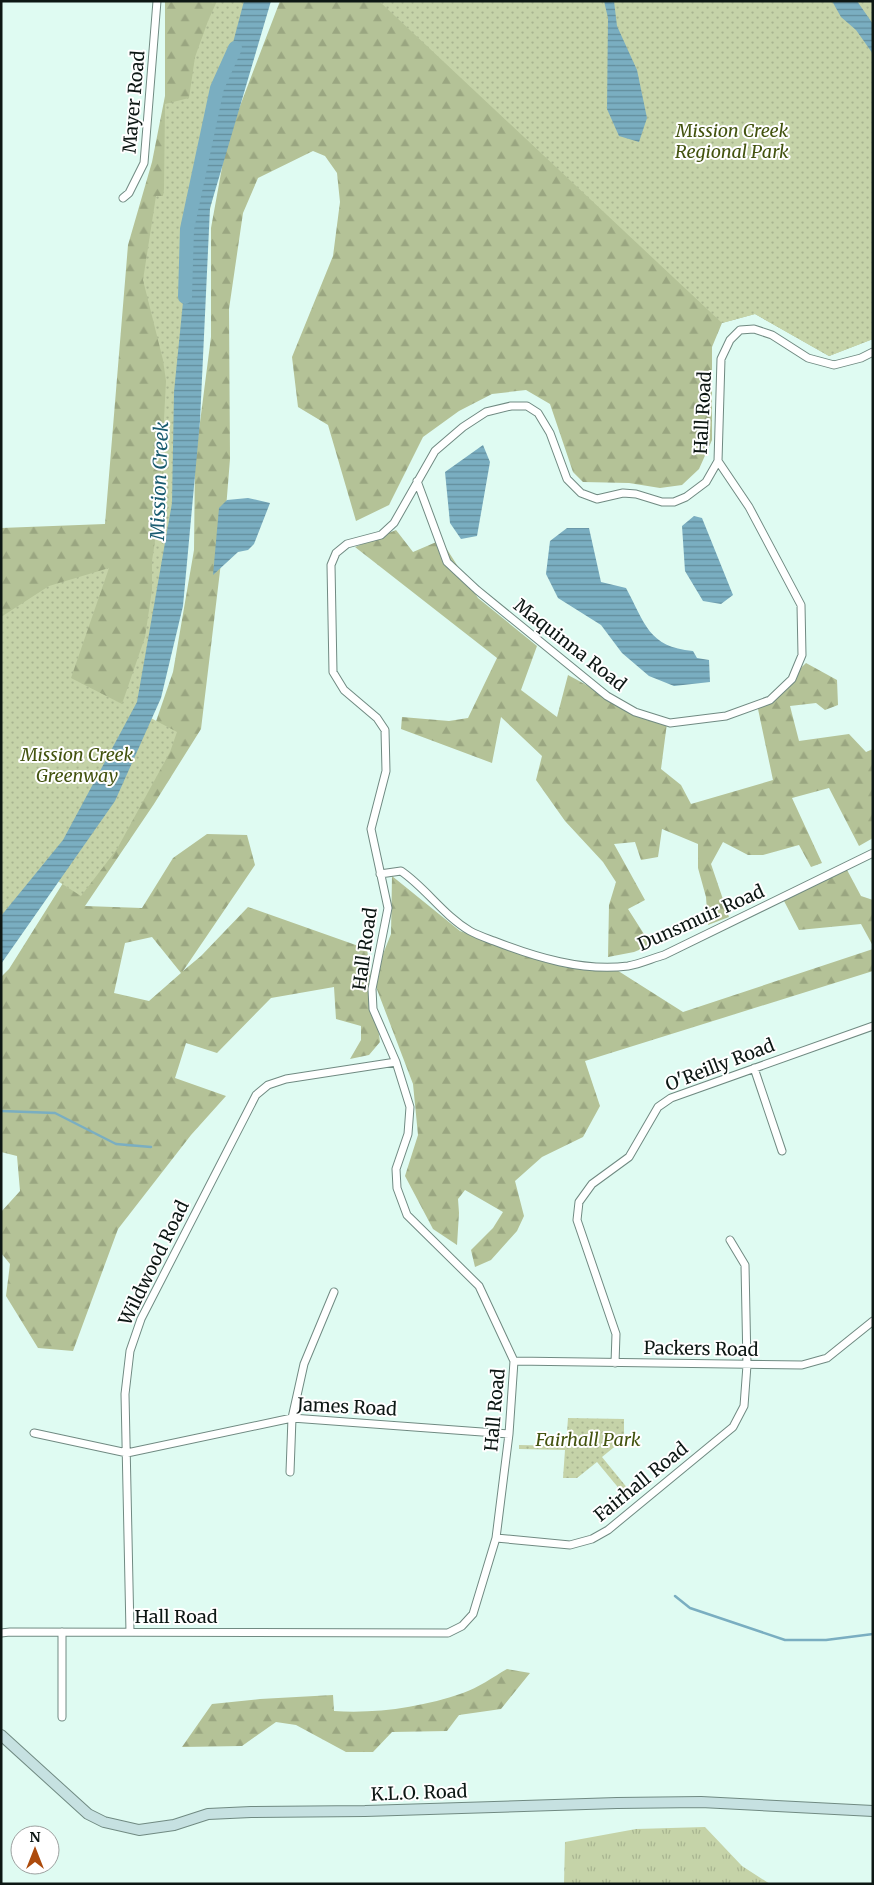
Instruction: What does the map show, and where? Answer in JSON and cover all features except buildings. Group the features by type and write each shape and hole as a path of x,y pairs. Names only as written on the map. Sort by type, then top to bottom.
{"main road":[{"name":"K.L.O. Road","path":"1,1735 88,1814 104,1822 139,1830 174,1825 208,1814 251,1812 365,1811 701,1802 873,1811"}],"street":[{"name":"Mayer Road","path":"123,198 129,193 144,163 157,1"},
{"name":"Hall Road","path":"1,1633 448,1633 462,1626 473,1614 496,1538 509,1434 514,1361 479,1286 408,1215 397,1188 396,1169 408,1134 410,1107 396,1062 374,1009 372,989 388,908 371,829 386,771 385,730 377,718 344,690 333,672 331,565 336,553 347,544 381,535 394,523 434,451 463,427 486,412 511,406 527,406 538,414 550,433 567,479 581,493 598,499 623,493 636,494 662,502 674,502 686,497 706,482 718,461 721,359 730,340 740,330 754,328 772,335 808,358 834,365 862,358 873,352"},
{"name":"Maquinna Road","path":"417,481 447,562 476,590 607,696 635,712 670,723 726,716 770,700 792,678 802,655 801,604 749,507 718,461"},
{"name":"Dunsmuir Road","path":"380,874 401,871 416,881 448,915 471,932 516,950 561,962 597,967 629,966 664,955 873,853"},
{"name":"O'Reilly Road","path":"615,1363 616,1334 577,1220 579,1202 592,1184 629,1157 658,1107 671,1098 873,1026"},
{"name":"Wildwood Road","path":"130,1632 125,1394 130,1351 141,1319 256,1096 268,1085 286,1079 396,1062"},
{"path":"754,1068 782,1151"},
{"name":"Fairhall Road","path":"496,1538 570,1545 592,1539 608,1530 733,1426 744,1406 747,1365 745,1265 730,1240"},
{"path":"290,1472 292,1418 304,1364 334,1292"},
{"name":"Packers Road","path":"514,1361 802,1365 827,1358 873,1321"},
{"name":"James Road","path":"127,1453 292,1418 509,1434"},
{"path":"34,1433 127,1453"},
{"path":"62,1632 62,1717"}],"green space":[{"path":"165,1 249,1 214,110 158,648 1,915 1,528 105,524 128,245 152,162 165,96"},
{"name":"Mission Creek Greenway","path":"217,1 268,1 238,87 209,214 149,717 177,732 170,752 117,849 81,896 56,880 1,950 1,617 49,586 109,568 71,678 122,704 145,637 152,590 152,561 159,514 166,381 163,360 143,280 156,196 163,196 164,189 165,104 189,98 195,57"},
{"path":"280,1 873,1 873,339 829,356 755,314 722,323 712,347 712,440 699,469 682,485 660,488 629,483 583,482 573,472 550,404 526,390 492,394 459,411 423,437 389,505 356,521 328,425 298,407 292,357 333,256 340,202 337,173 325,156 313,151 258,178 243,213 229,309 230,459 223,546 201,729 154,804 85,906 142,908 173,858 207,834 247,835 255,865 183,971 201,956 248,907 367,949 380,1042 369,1055 350,1059 361,1040 361,1026 336,1019 334,987 271,998 217,1053 186,1043 175,1078 226,1096 191,1135 118,1229 73,1351 38,1348 6,1296 10,1264 1,1253 1,1212 20,1191 17,1156 1,1152 1,977 9,969 124,786 151,736 173,672 194,550 195,461 211,337 211,228 227,140","holes":["152,937 181,973 149,1001 114,993 125,943"]},
{"name":"Mission Creek Regional Park","path":"379,1 873,1 873,339 829,356 755,314 722,323"},
{"path":"396,530 413,552 441,540 478,598 537,646 521,690 557,717 568,675 629,708 667,723 661,769 681,785 691,804 773,780 758,709 806,663 837,680 838,705 825,710 816,703 790,706 799,741 849,734 866,752 873,749 873,838 859,846 829,788 792,798 822,863 811,867 799,845 763,855 748,855 723,842 711,864 729,917 708,925 706,897 698,868 698,844 662,829 658,857 641,860 635,842 614,844 645,900 628,909 651,945 634,952 608,957 609,905 616,882 603,862 565,821 536,780 542,756 501,717 492,763 401,729 402,717 449,721 468,718 497,658 355,547"},
{"path":"846,868 861,896 873,900 873,946 861,924 799,930 783,899"},
{"path":"392,876 460,931 548,963 612,967 683,1012 873,949 873,971 585,1061 600,1106 583,1137 542,1157 515,1181 524,1216 517,1231 491,1260 475,1267 471,1250 493,1228 503,1212 465,1190 458,1199 457,1245 433,1229 405,1176 418,1135 413,1084 373,979 391,934"},
{"name":"Fairhall Park","path":"568,1418 624,1419 624,1439 602,1457 633,1495 626,1497 597,1462 577,1478 563,1478 565,1450 519,1449 519,1445 566,1446"},
{"path":"507,1669 530,1673 501,1709 459,1715 447,1731 392,1732 373,1752 346,1752 296,1725 276,1722 242,1746 182,1747 212,1704 333,1695 334,1711 383,1710 416,1706 448,1698 469,1691"},
{"path":"705,1827 742,1866 770,1884 564,1884 565,1842 636,1829"}],"water":[{"name":"Mission Creek","path":"244,1 271,1 210,208 200,421 183,606 161,698 115,801 1,964 1,916 63,840 137,702 172,503 174,392 188,252 211,126"},
{"path":"604,1 614,1 617,26 637,70 647,118 639,142 619,136 607,109 608,18"},
{"path":"832,1 857,1 873,24 873,54 856,30 841,17"},
{"path":"483,445 490,462 477,536 461,539 450,523 445,472"},
{"path":"248,498 270,503 254,544 248,550 238,552 213,575 219,508 227,500"},
{"path":"694,516 702,518 733,595 721,604 703,601 685,571 682,526"},
{"path":"567,528 589,528 601,582 626,588 644,622 657,639 678,649 693,651 697,658 709,660 710,682 674,686 649,676 622,653 601,625 558,598 546,574 550,541"}],"waterway":[{"name":"Mission Creek","path":"185,297 187,229 217,88 235,48"},
{"path":"1,1111 55,1113 116,1144 151,1147"},
{"path":"675,1596 690,1608 785,1640 826,1640 873,1634"}]}
